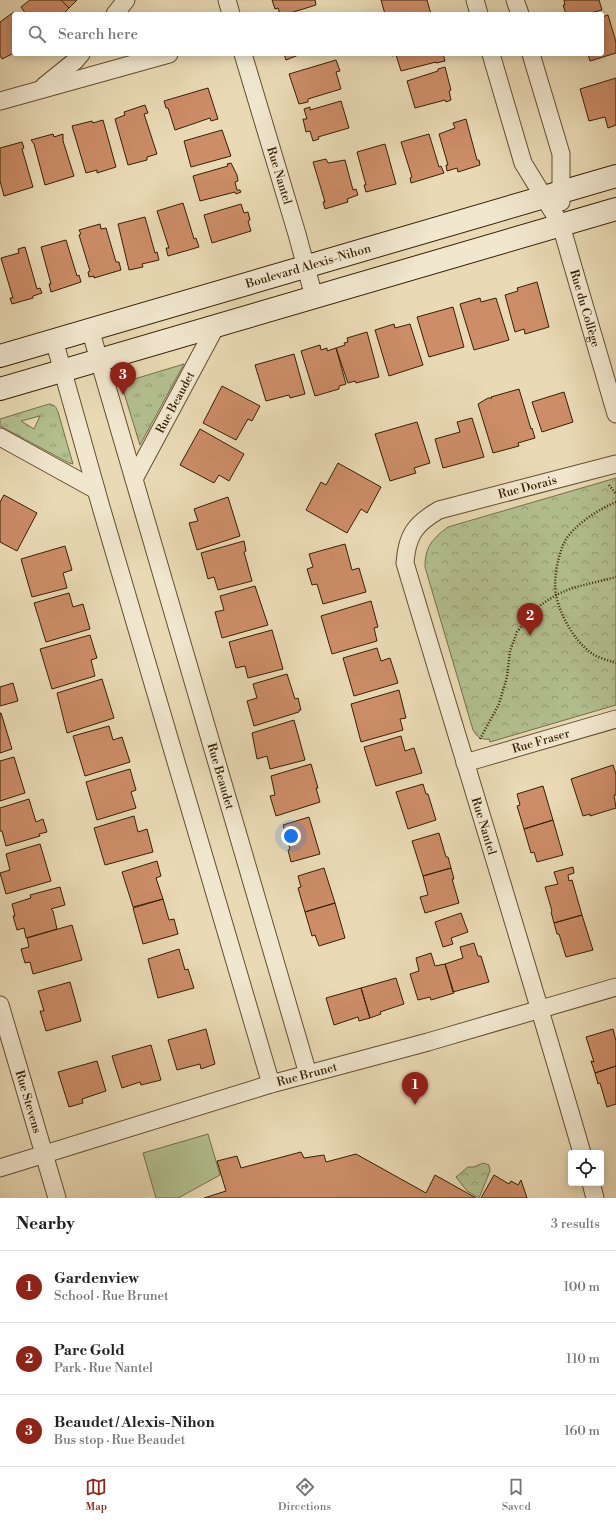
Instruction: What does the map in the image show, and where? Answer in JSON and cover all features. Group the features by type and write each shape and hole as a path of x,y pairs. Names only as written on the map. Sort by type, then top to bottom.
{"street":[{"path":"117,12 126,0"},
{"path":"227,0 230,12"},
{"path":"475,0 479,12"},
{"path":"516,0 519,12"},
{"path":"37,91 79,56"},
{"path":"0,101 162,56"},
{"name":"Rue Nantel","path":"244,56 314,297"},
{"name":"Rue du Collège","path":"492,56 523,163 552,195 616,414"},
{"path":"532,56 561,154 552,195"},
{"name":"Boulevard Alexis-Nihon","path":"0,356 616,176"},
{"path":"0,389 616,209"},
{"name":"Rue Beaudet","path":"134,479 216,326"},
{"name":"Rue Beaudet","path":"90,329 308,1074"},
{"path":"54,340 61,371 271,1084"},
{"path":"0,437 96,490"},
{"name":"Rue Dorais","path":"439,510 616,464"},
{"name":"Rue Nantel","path":"439,510 424,519 412,532 406,548 406,563 465,763 541,1009 581,1150"},
{"name":"Rue Fraser","path":"465,763 616,719"},
{"name":"Rue Brunet","path":"0,1168 271,1084 428,1042 616,987"},
{"name":"Rue Stevens","path":"0,1005 57,1198"},
{"path":"592,1186 595,1198"}],"path":[{"path":"616,502 606,506 591,516 576,528 565,540 556,578 556,595 568,627 591,653 616,663"},
{"path":"465,763 486,729 499,704 507,677 510,651 517,632 529,616 542,604 556,595 572,588 616,576"}],"green space":[{"path":"184,364 140,445 124,393 124,385 131,380"},
{"path":"49,404 54,406 58,412 73,464 0,426 0,419","holes":["40,416 34,429 21,421"]},
{"path":"616,478 616,705 490,742 489,739 480,738 473,730 425,567 426,554 430,544 448,527"},
{"path":"208,1134 220,1175 178,1198 156,1198 143,1153"},
{"path":"483,1163 489,1165 490,1171 479,1198 467,1191 456,1177 468,1167 474,1167"}],"building":[{"path":"30,0 61,0 69,8 65,12 25,12 21,7"},
{"path":"61,0 77,0 69,8"},
{"path":"272,0 315,0 316,5 293,12 279,12 278,8 275,9"},
{"path":"381,0 427,0 430,12 384,12"},
{"path":"564,0 599,0 602,10 594,12 565,12 563,5 565,5"},
{"path":"12,13 12,54 2,59 0,55 0,22"},
{"path":"608,15 616,42 616,53 590,61 589,56 604,56 604,16"},
{"path":"285,56 296,56 286,60"},
{"path":"396,56 444,56 445,61 401,71"},
{"path":"336,60 340,71 336,72 341,89 308,99 308,102 299,104 289,74"},
{"path":"445,67 451,90 449,91 451,100 446,102 445,100 415,108 407,81 438,71 438,69"},
{"path":"616,78 616,125 608,128 605,117 589,121 580,89"},
{"path":"208,88 218,119 211,121 210,118 175,130 168,108 166,108 164,101"},
{"path":"341,101 349,128 318,137 319,139 313,141 310,131 306,132 303,119 307,119 304,109 310,107 310,110"},
{"path":"145,105 148,113 144,114 157,154 147,157 147,160 128,165 115,119 125,115 124,112"},
{"path":"466,119 477,160 479,160 480,165 458,172 457,168 447,171 446,165 448,165 439,134 455,128 453,123"},
{"path":"103,120 116,167 97,173 97,170 86,173 72,126"},
{"path":"222,130 231,156 191,167 184,141"},
{"path":"53,134 54,137 63,134 63,141 74,176 45,185 34,144 31,140"},
{"path":"429,134 439,167 441,166 444,173 411,183 410,178 412,177 401,142"},
{"path":"22,142 24,148 22,149 33,187 4,196 0,181 0,148"},
{"path":"385,144 396,184 366,192 364,185 366,185 357,152"},
{"path":"326,159 328,163 345,160 353,190 356,189 358,195 347,199 348,202 325,209 323,202 325,202 313,162"},
{"path":"231,163 237,175 238,181 235,182 237,190 240,190 241,192 236,194 235,192 200,201 193,176 228,166 227,164"},
{"path":"183,203 194,239 196,238 199,247 168,256 166,248 169,248 157,211"},
{"path":"241,204 244,213 248,212 250,220 248,221 251,231 212,243 204,215"},
{"path":"145,217 155,253 157,252 159,260 142,264 143,267 129,270 118,224"},
{"path":"100,224 101,229 106,228 116,262 119,262 121,270 94,278 94,276 89,277 88,272 90,271 79,235 81,234 79,230"},
{"path":"66,240 77,276 79,275 81,282 51,292 49,284 51,284 41,247"},
{"path":"25,247 37,289 40,288 42,293 33,296 33,298 12,304 10,298 13,298 1,258 19,253 18,249"},
{"path":"537,282 549,327 525,334 524,329 515,332 505,295 518,291 517,288"},
{"path":"480,298 481,302 496,298 509,340 474,350 460,304"},
{"path":"453,307 464,347 429,357 417,317"},
{"path":"394,324 395,328 410,324 423,365 389,376 375,330"},
{"path":"367,332 379,377 356,383 355,381 348,383 336,348 345,345 344,343 348,342 347,338"},
{"path":"320,345 321,350 327,348 327,351 336,348 346,384 339,386 339,389 315,396 301,351"},
{"path":"294,354 305,394 290,398 289,395 266,401 255,365"},
{"path":"222,386 260,406 252,421 248,419 236,440 203,423"},
{"path":"519,389 535,438 518,443 519,446 493,453 478,404 488,398"},
{"path":"564,392 573,422 542,432 532,402"},
{"path":"472,418 484,457 443,468 435,439 460,432 457,422"},
{"path":"417,422 430,463 414,468 416,473 390,481 375,434"},
{"path":"200,429 244,454 229,481 219,475 214,483 180,465"},
{"path":"338,463 381,487 367,513 361,509 347,533 306,510 321,482 326,485"},
{"path":"4,495 37,513 17,551 0,542 0,502"},
{"path":"228,497 240,536 197,550 189,523 198,521 194,509"},
{"path":"244,541 246,551 244,552 252,581 218,590 214,577 208,579 201,553"},
{"path":"345,544 352,570 359,568 366,592 323,604 317,584 312,585 307,569 313,567 309,554"},
{"path":"65,546 72,570 63,573 67,588 32,597 21,559"},
{"path":"255,586 268,625 222,638 215,612 224,610 220,596"},
{"path":"69,593 73,607 83,604 90,629 46,642 34,603"},
{"path":"371,601 378,627 374,628 377,641 332,654 321,616"},
{"path":"272,630 283,669 248,678 245,666 236,668 229,642"},
{"path":"90,635 97,658 91,660 95,676 52,689 40,649"},
{"path":"377,648 381,661 390,658 398,683 354,696 343,658"},
{"path":"287,674 295,699 298,698 301,710 299,710 299,712 254,726 247,701 257,698 253,684"},
{"path":"102,679 114,718 67,733 57,693"},
{"path":"13,683 18,701 0,706 0,687"},
{"path":"399,690 406,718 400,719 403,730 361,742 351,704"},
{"path":"0,713 12,749 0,753"},
{"path":"294,720 305,760 270,769 267,756 257,759 252,733"},
{"path":"109,726 113,740 122,737 130,762 85,776 73,736"},
{"path":"401,736 405,751 414,748 422,773 376,786 364,747"},
{"path":"14,757 25,793 0,801 0,761"},
{"path":"311,764 318,788 316,788 320,802 276,816 270,796 275,795 271,776"},
{"path":"613,765 616,774 616,795 614,795 616,808 590,816 590,814 583,816 571,779"},
{"path":"130,769 136,790 131,792 136,808 97,820 86,782"},
{"path":"423,784 426,794 428,794 436,820 408,829 396,792"},
{"path":"543,786 553,820 524,829 517,806 520,805 517,794"},
{"path":"29,799 36,822 43,819 47,832 39,834 40,836 6,846 2,831 0,831 0,808"},
{"path":"134,816 138,832 147,829 153,852 105,865 94,828"},
{"path":"309,817 320,854 291,862 288,850 290,849 283,825"},
{"path":"553,820 563,855 537,862 534,852 531,853 524,829"},
{"path":"439,833 451,868 423,876 412,841"},
{"path":"40,844 51,881 6,894 0,873 10,870 6,854"},
{"path":"157,861 161,876 156,878 163,899 133,907 122,872"},
{"path":"573,867 574,873 568,875 569,881 572,880 582,915 554,923 545,887 558,884 554,872"},
{"path":"324,868 335,903 305,912 298,888 301,887 298,876"},
{"path":"451,868 454,879 452,879 459,903 425,913 420,897 428,895 423,876"},
{"path":"60,887 65,905 51,909 53,911 57,929 26,938 24,928 17,930 13,916 15,916 12,904 31,898 30,895"},
{"path":"163,899 169,920 174,919 178,934 143,944 133,908"},
{"path":"335,903 345,938 319,946 315,935 312,936 305,912"},
{"path":"461,913 468,932 451,938 453,944 443,947 435,922"},
{"path":"582,915 593,950 566,957 554,923"},
{"path":"72,925 82,960 33,974 30,962 25,963 21,949 29,947 27,938"},
{"path":"474,943 478,956 481,956 489,982 453,992 445,964 463,958 460,947"},
{"path":"179,949 185,970 188,969 194,988 158,998 148,959"},
{"path":"431,953 435,966 445,964 454,993 431,1000 430,997 418,1000 410,974 419,971 416,958"},
{"path":"396,978 404,1004 380,1012 381,1014 370,1018 361,988"},
{"path":"70,982 81,1021 46,1031 40,1011 44,1011 38,991"},
{"path":"361,988 370,1018 359,1021 358,1017 334,1025 326,998"},
{"path":"206,1029 215,1064 201,1069 200,1064 177,1070 168,1040"},
{"path":"613,1029 616,1041 616,1066 595,1073 591,1061 594,1062 586,1037"},
{"path":"151,1045 161,1080 141,1085 140,1082 122,1088 112,1056"},
{"path":"97,1061 106,1091 82,1099 83,1103 69,1107 58,1072"},
{"path":"616,1066 616,1104 607,1107 600,1083 598,1084 595,1073"},
{"path":"301,1152 304,1158 324,1155 326,1162 356,1154 426,1193 435,1175 476,1198 204,1198 226,1191 217,1161 237,1156 241,1168"},
{"path":"494,1175 509,1184 511,1181 518,1185 521,1180 527,1198 481,1198"}],"place":[{"name":"Beaudet / Alexis-Nihon","path":"123,395"},
{"name":"Parc Gold","path":"530,636"},
{"name":"Gardenview","path":"415,1105"}]}
